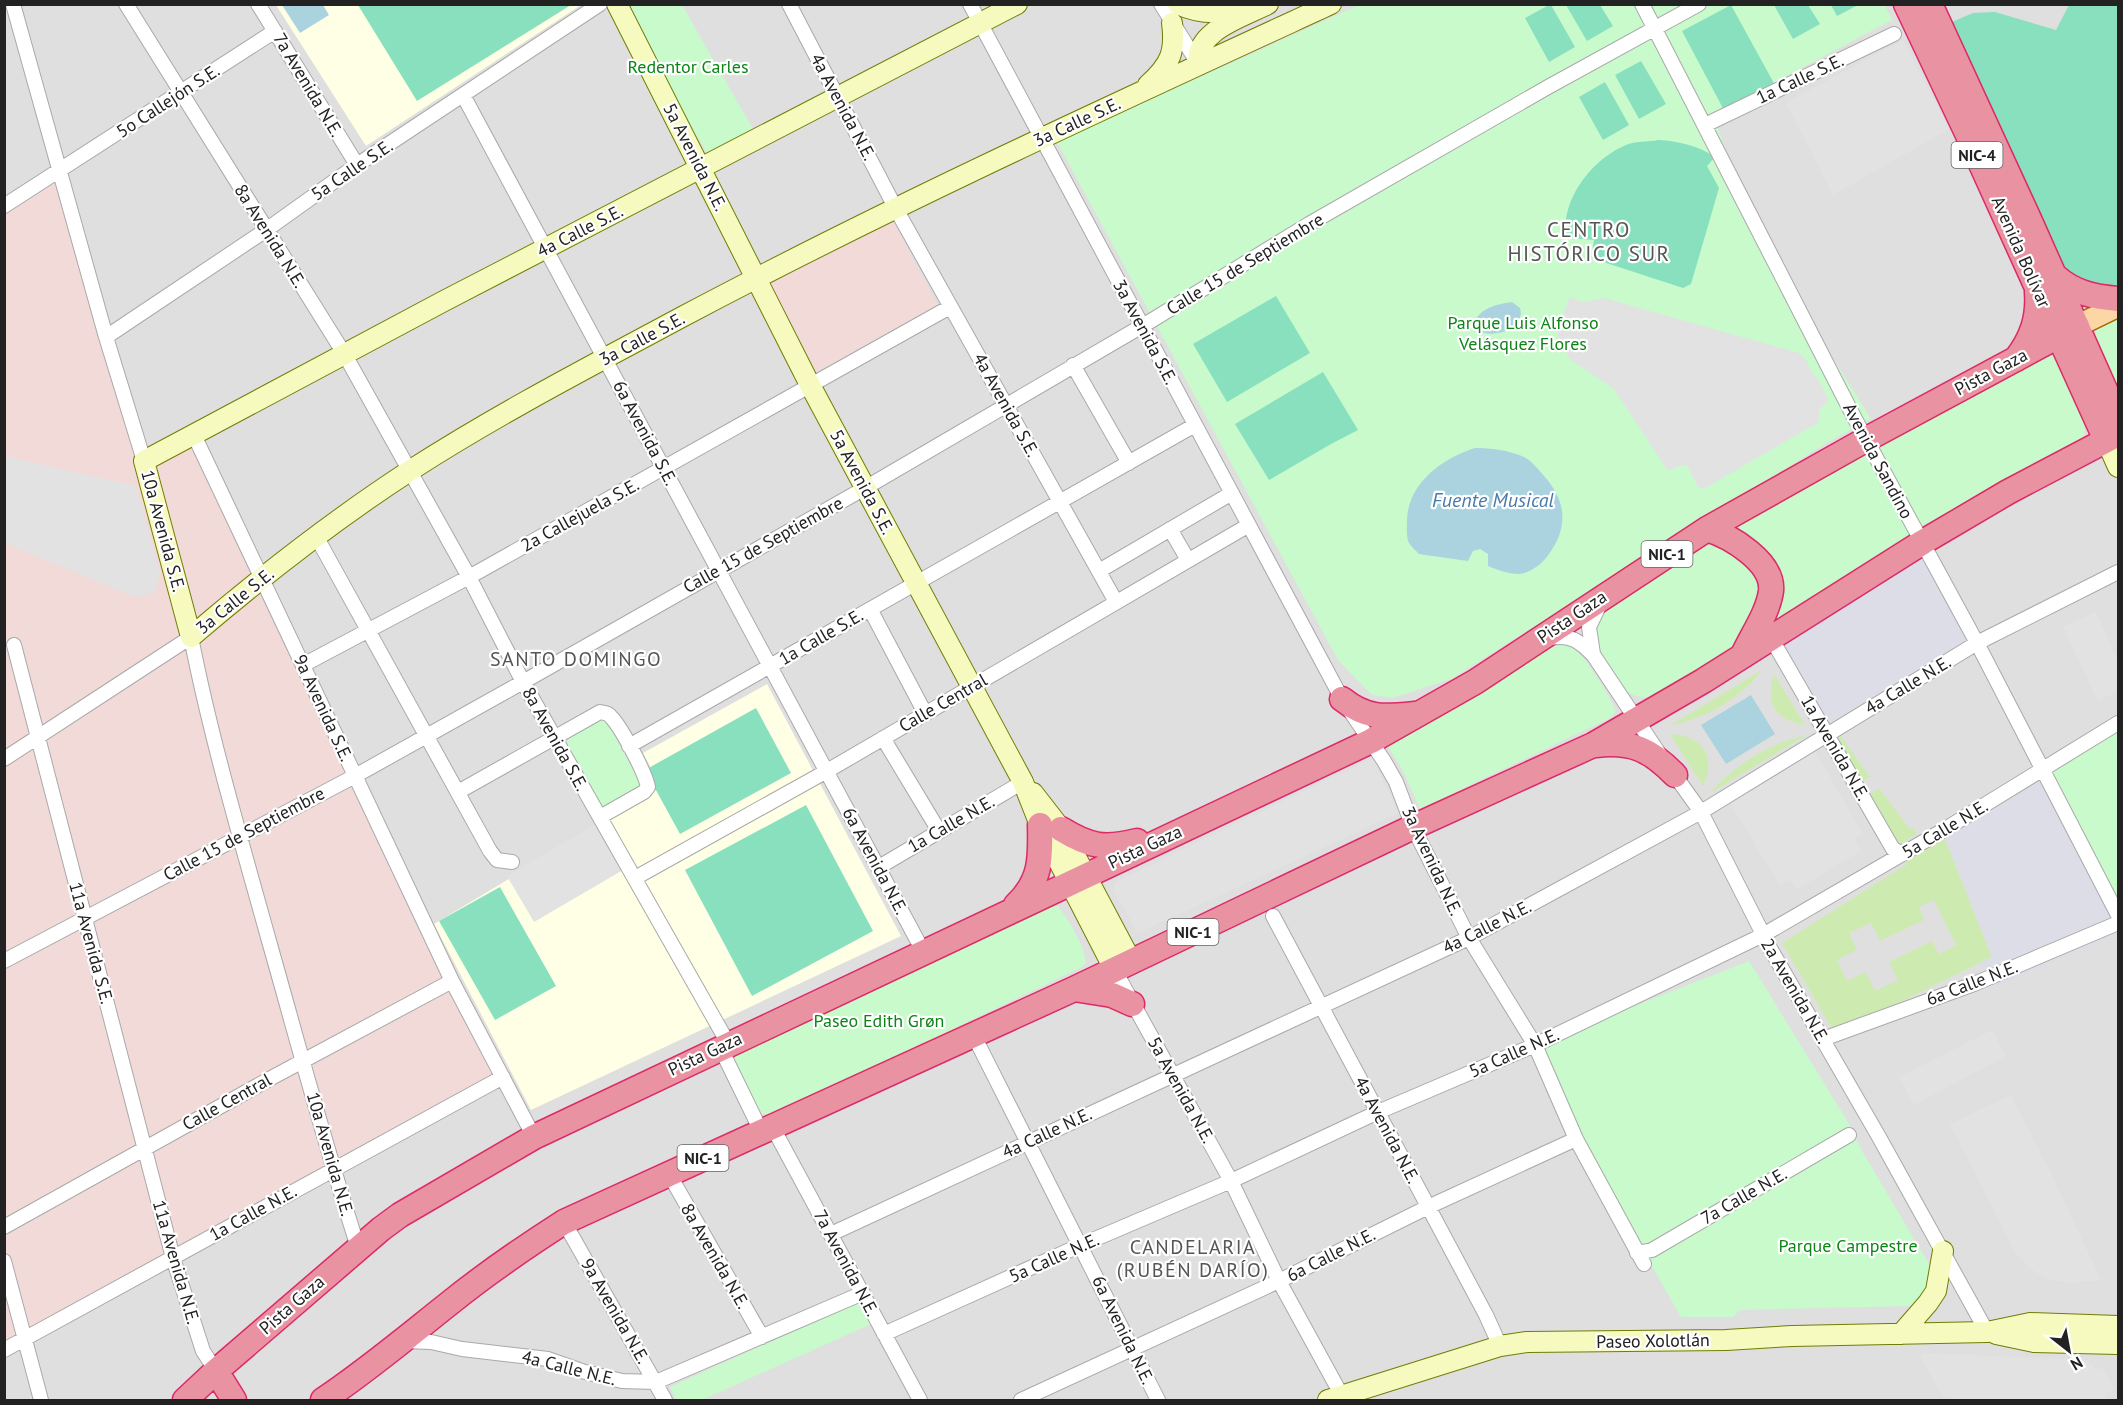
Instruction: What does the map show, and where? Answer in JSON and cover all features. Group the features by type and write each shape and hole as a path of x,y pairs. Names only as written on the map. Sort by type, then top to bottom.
{"highway":[{"name":"Avenida Bolívar","path":"1906,4 2046,281"},
{"name":"Avenida Bolívar","path":"1930,4 2112,437"},
{"path":"2016,359 2029,341 2046,281 2065,285 2080,293 2118,299"},
{"name":"Avenida Bolívar","path":"2068,331 2118,419"},
{"name":"Pista Gaza","path":"185,1401 358,1247 400,1215 534,1137 724,1045 1371,741 1475,682 1707,529 1867,438 2068,331"},
{"name":"NIC-1","path":"323,1401 360,1376 452,1300 522,1249 564,1222 1074,989 1413,827 1593,745 1636,721 1999,497 2112,437"},
{"path":"1707,529 1736,541 1759,562 1770,581 1771,588 1767,602 1743,655"},
{"path":"1342,699 1353,708 1369,715 1393,716 1423,713"},
{"path":"1593,745 1626,744 1639,748 1666,766 1675,775"},
{"path":"1007,912 1028,892 1037,875 1050,827 1088,843 1105,847 1183,829"},
{"path":"1074,989 1112,995 1132,1004"},
{"path":"216,1371 234,1401"}],"main road":[{"name":"Pista Gaza","path":"2068,331 2118,306"}],"street":[{"name":"10a Avenida S.E.","path":"13,4 106,338 144,461 191,637 201,686 240,836 303,1060"},
{"name":"8a Avenida N.E.","path":"126,4 180,94 345,355 410,471"},
{"name":"7a Avenida N.E.","path":"258,4 357,165"},
{"name":"5a Calle S.E.","path":"106,338 266,230 357,165 600,4"},
{"name":"5a Avenida N.E.","path":"617,4 757,277"},
{"name":"4a Avenida N.E.","path":"789,4 896,209"},
{"path":"970,4 1042,138"},
{"name":"4a Calle S.E.","path":"144,461 546,248 1017,4"},
{"path":"1161,4 1175,14 1199,65"},
{"path":"1175,14 1191,10 1216,13 1232,11 1254,4"},
{"path":"1199,65 1198,53 1208,38 1225,26 1268,4"},
{"name":"3a Calle S.E.","path":"4,759 191,637 316,536 410,471 508,411 757,277 1042,138 1331,4"},
{"name":"Avenida Sandino","path":"1642,4 2118,915"},
{"name":"Calle 15 de Septiembre","path":"4,962 355,776 523,682 865,488 1309,224 1699,4"},
{"path":"1134,95 1159,75 1169,61 1173,45 1175,14"},
{"name":"5o Callejón S.E.","path":"4,206 275,31"},
{"name":"1a Calle S.E.","path":"1706,125 1894,34"},
{"name":"6a Avenida S.E.","path":"463,95 827,771"},
{"name":"3a Avenida S.E.","path":"1042,138 1249,525"},
{"name":"4a Avenida S.E.","path":"896,209 1116,602"},
{"name":"5a Avenida S.E.","path":"757,277 810,385 971,686"},
{"name":"2a Callejuela S.E.","path":"303,665 469,577 950,307"},
{"path":"1073,365 1129,463"},
{"name":"1a Calle S.E.","path":"629,746 1195,425"},
{"name":"9a Avenida S.E.","path":"194,435 452,981"},
{"name":"Avenida Bolívar","path":"2112,437 2118,467"},
{"name":"8a Avenida S.E.","path":"410,471 469,577 523,682 635,878 724,1045"},
{"path":"1099,571 1232,493"},
{"name":"Calle Central","path":"635,878 827,771 1249,525"},
{"name":"3a Avenida N.E.","path":"1249,525 1342,699 1396,782 1413,827 1469,938 1535,1045 1576,1139 1640,1259"},
{"path":"1170,529 1188,560"},
{"path":"316,536 490,851 497,860 512,862"},
{"name":"4a Calle N.E.","path":"831,1234 1469,938 1701,813 1977,643 2118,572"},
{"name":"2a Avenida N.E.","path":"1594,656 1589,627 1606,595"},
{"path":"870,609 925,713"},
{"name":"2a Avenida N.E.","path":"1536,641 1568,636 1584,645 1594,656 1636,721 1701,813 1763,934 1987,1332"},
{"name":"1a Avenida N.E.","path":"1770,638 1893,849 1903,854"},
{"path":"14,645 37,739"},
{"name":"5a Avenida N.E.","path":"971,686 1050,827 1122,965 1132,1004 1231,1181 1335,1398"},
{"path":"458,792 600,712 608,713 629,746 647,780 648,787 644,792 600,817"},
{"name":"5a Calle N.E.","path":"885,1334 1080,1245 1231,1181 1378,1112 1535,1045 1763,934 1903,854 2118,723"},
{"path":"883,738 939,831"},
{"name":"11a Avenida S.E.","path":"37,739 144,1149"},
{"name":"6a Avenida N.E.","path":"827,771 923,951"},
{"name":"1a Calle N.E.","path":"879,867 1023,782"},
{"name":"4a Avenida N.E.","path":"1273,916 1486,1315 1500,1346"},
{"name":"6a Calle N.E.","path":"1823,1039 1974,984 2118,923"},
{"path":"452,981 534,1137"},
{"name":"Calle Central","path":"4,1227 303,1060 452,981"},
{"name":"6a Avenida N.E.","path":"973,1034 1158,1401"},
{"name":"7a Avenida N.E.","path":"724,1045 767,1128 831,1234 921,1401"},
{"name":"10a Avenida N.E.","path":"303,1060 333,1169 358,1247"},
{"name":"1a Calle N.E.","path":"4,1350 502,1077"},
{"name":"7a Calle N.E.","path":"1640,1259 1849,1135"},
{"name":"6a Calle N.E.","path":"1021,1401 1576,1139"},
{"name":"11a Avenida N.E.","path":"144,1149 173,1258 203,1351 216,1371"},
{"name":"8a Avenida N.E.","path":"669,1174 762,1337"},
{"name":"9a Avenida N.E.","path":"564,1222 665,1401"},
{"path":"1901,1334 1928,1304 1936,1291 1943,1251"},
{"path":"4,1261 40,1401"},
{"name":"4a Calle N.E.","path":"403,1341 431,1342 462,1349 548,1359 585,1372 622,1381 656,1382 862,1293"},
{"name":"Paseo Xolotlán","path":"1335,1398 1500,1346 1527,1342 1726,1340 1792,1336 1987,1332 2030,1323 2118,1326"},
{"name":"Paseo Xolotlán","path":"1987,1332 2034,1342 2118,1344"}],"shaded area":[{"path":"5,5 2118,5 2118,1400 5,1400"},
{"path":"276,5 581,5 366,146"},
{"path":"1903,40 1949,129 1833,195 1786,103"},
{"path":"59,171 144,460 194,435 503,1077 5,1351 4,206"},
{"path":"892,219 938,306 816,372 770,284"},
{"path":"1570,297 1582,302 1604,298 1799,353 1807,361 1829,400 1819,410 1819,422 1707,487 1699,489 1687,465 1668,471 1614,389 1570,359 1557,341 1559,325"},
{"path":"5,456 136,486 160,573 155,592 137,598 5,543"},
{"path":"1930,546 1977,643 1826,734 1776,647"},
{"path":"2096,612 2118,661 2118,691 2098,701 2063,627"},
{"path":"767,684 901,936 531,1110 434,924 661,787 643,753"},
{"path":"1814,749 1863,834 1854,839 1861,851 1796,890 1790,880 1780,886 1729,801"},
{"path":"1372,758 1399,813 1138,933 1113,890 1116,882"},
{"path":"2042,768 2118,915 2118,933 1990,989 1980,963 1992,957 1942,831"},
{"path":"596,824 623,870 534,922 507,876"},
{"path":"1992,1030 2006,1056 1914,1105 1899,1077"},
{"path":"2011,1095 2052,1175 2101,1280 2069,1283 2047,1279 2028,1267 2015,1252 1950,1124"},
{"path":"1922,1353 2087,1360 2094,1369 2102,1368 2115,1389 2105,1395 2108,1400 1953,1400 1943,1397 1921,1358"}],"green space":[{"path":"358,5 571,5 417,101"},
{"name":"Redentor Carles","path":"622,5 682,5 753,129 708,155"},
{"name":"Parque Luis Alfonso Velásquez Flores","path":"1359,5 1885,5 1892,20 1713,115 1758,239 1871,419 1828,442 1451,679 1393,698 1372,695 1338,660 1057,142"},
{"path":"1549,5 1575,47 1549,62 1525,18"},
{"path":"1566,5 1600,5 1613,26 1587,41"},
{"path":"1731,5 1776,87 1726,114 1682,31"},
{"path":"1774,5 1808,5 1820,24 1793,39"},
{"path":"1831,5 1858,5 1837,16"},
{"path":"2069,5 2118,5 2118,299 2070,288 1940,27 1973,13 1995,12 2056,30"},
{"path":"1641,61 1666,104 1639,119 1615,75"},
{"path":"1605,82 1629,125 1603,140 1579,97"},
{"path":"1658,140 1688,145 1715,157 1707,166 1719,188 1691,284 1683,288 1591,258 1594,240 1566,238 1565,224 1568,209 1581,182 1590,171 1613,151 1626,145"},
{"path":"1276,296 1310,353 1227,402 1193,344"},
{"path":"2118,314 2118,390 2095,338 2098,324"},
{"path":"2039,354 2054,354 2085,426 2083,440 1657,697 1633,695 1617,685 1600,657 1595,637 1597,622 1607,607 1718,536"},
{"path":"1323,372 1358,430 1269,480 1235,424"},
{"path":"1568,643 1581,655 1595,674 1616,712 1610,718 1420,809 1403,771 1386,743 1552,644"},
{"path":"1762,670 1743,691 1720,707 1683,723 1669,726"},
{"path":"1774,674 1805,725 1786,719 1774,708 1771,684"},
{"path":"1887,698 1891,704 1840,735 1870,777 1856,785 1826,734"},
{"path":"756,708 791,773 680,834 645,770"},
{"path":"601,718 606,720 642,786 608,806 601,806 567,749 567,742 573,733"},
{"path":"2118,723 2118,915 2042,768"},
{"path":"1670,734 1690,738 1704,749 1709,765 1703,786"},
{"path":"1807,735 1710,793 1730,773 1754,756 1780,743"},
{"path":"1879,788 1910,829 1913,827 1917,834 1893,849 1864,798"},
{"path":"806,805 873,931 752,996 685,870"},
{"path":"1942,831 1992,957 1835,1034 1782,943 1907,864 1903,854","holes":["1934,900 1956,945 1939,954 1932,941 1889,962 1898,980 1875,991 1866,972 1847,981 1837,960 1857,950 1849,933 1871,923 1880,941 1924,920 1919,907"]},
{"path":"500,887 556,986 495,1020 439,921"},
{"name":"Paseo Edith Grøn","path":"1052,902 1063,912 1079,940 1086,964 1082,967 774,1115 760,1114 735,1062 735,1055 744,1047"},
{"name":"Parque Campestre","path":"1749,961 1846,1119 1862,1151 1929,1264 1934,1279 1923,1301 1911,1306 1740,1310 1733,1317 1681,1317 1631,1230 1535,1045"},
{"path":"860,1301 871,1324 702,1400 676,1400 670,1387"}],"water":[{"path":"282,5 323,5 329,15 300,33"},
{"path":"1512,302 1520,308 1521,315 1514,326 1501,333 1479,331 1476,319 1479,315 1497,305"},
{"name":"Fuente Musical","path":"1475,448 1500,450 1524,457 1551,485 1561,504 1560,534 1546,557 1528,572 1511,573 1488,566 1488,554 1480,549 1473,551 1468,561 1419,554 1409,543 1407,520 1409,507 1421,484 1440,465"},
{"path":"1751,695 1775,734 1726,764 1701,725"}],"district":[{"name":"CENTRO HISTÓRICO SUR","path":"1589,242"},
{"name":"SANTO DOMINGO","path":"576,659"},
{"name":"CANDELARIA (RUBÉN DARÍO)","path":"1193,1258"}]}
